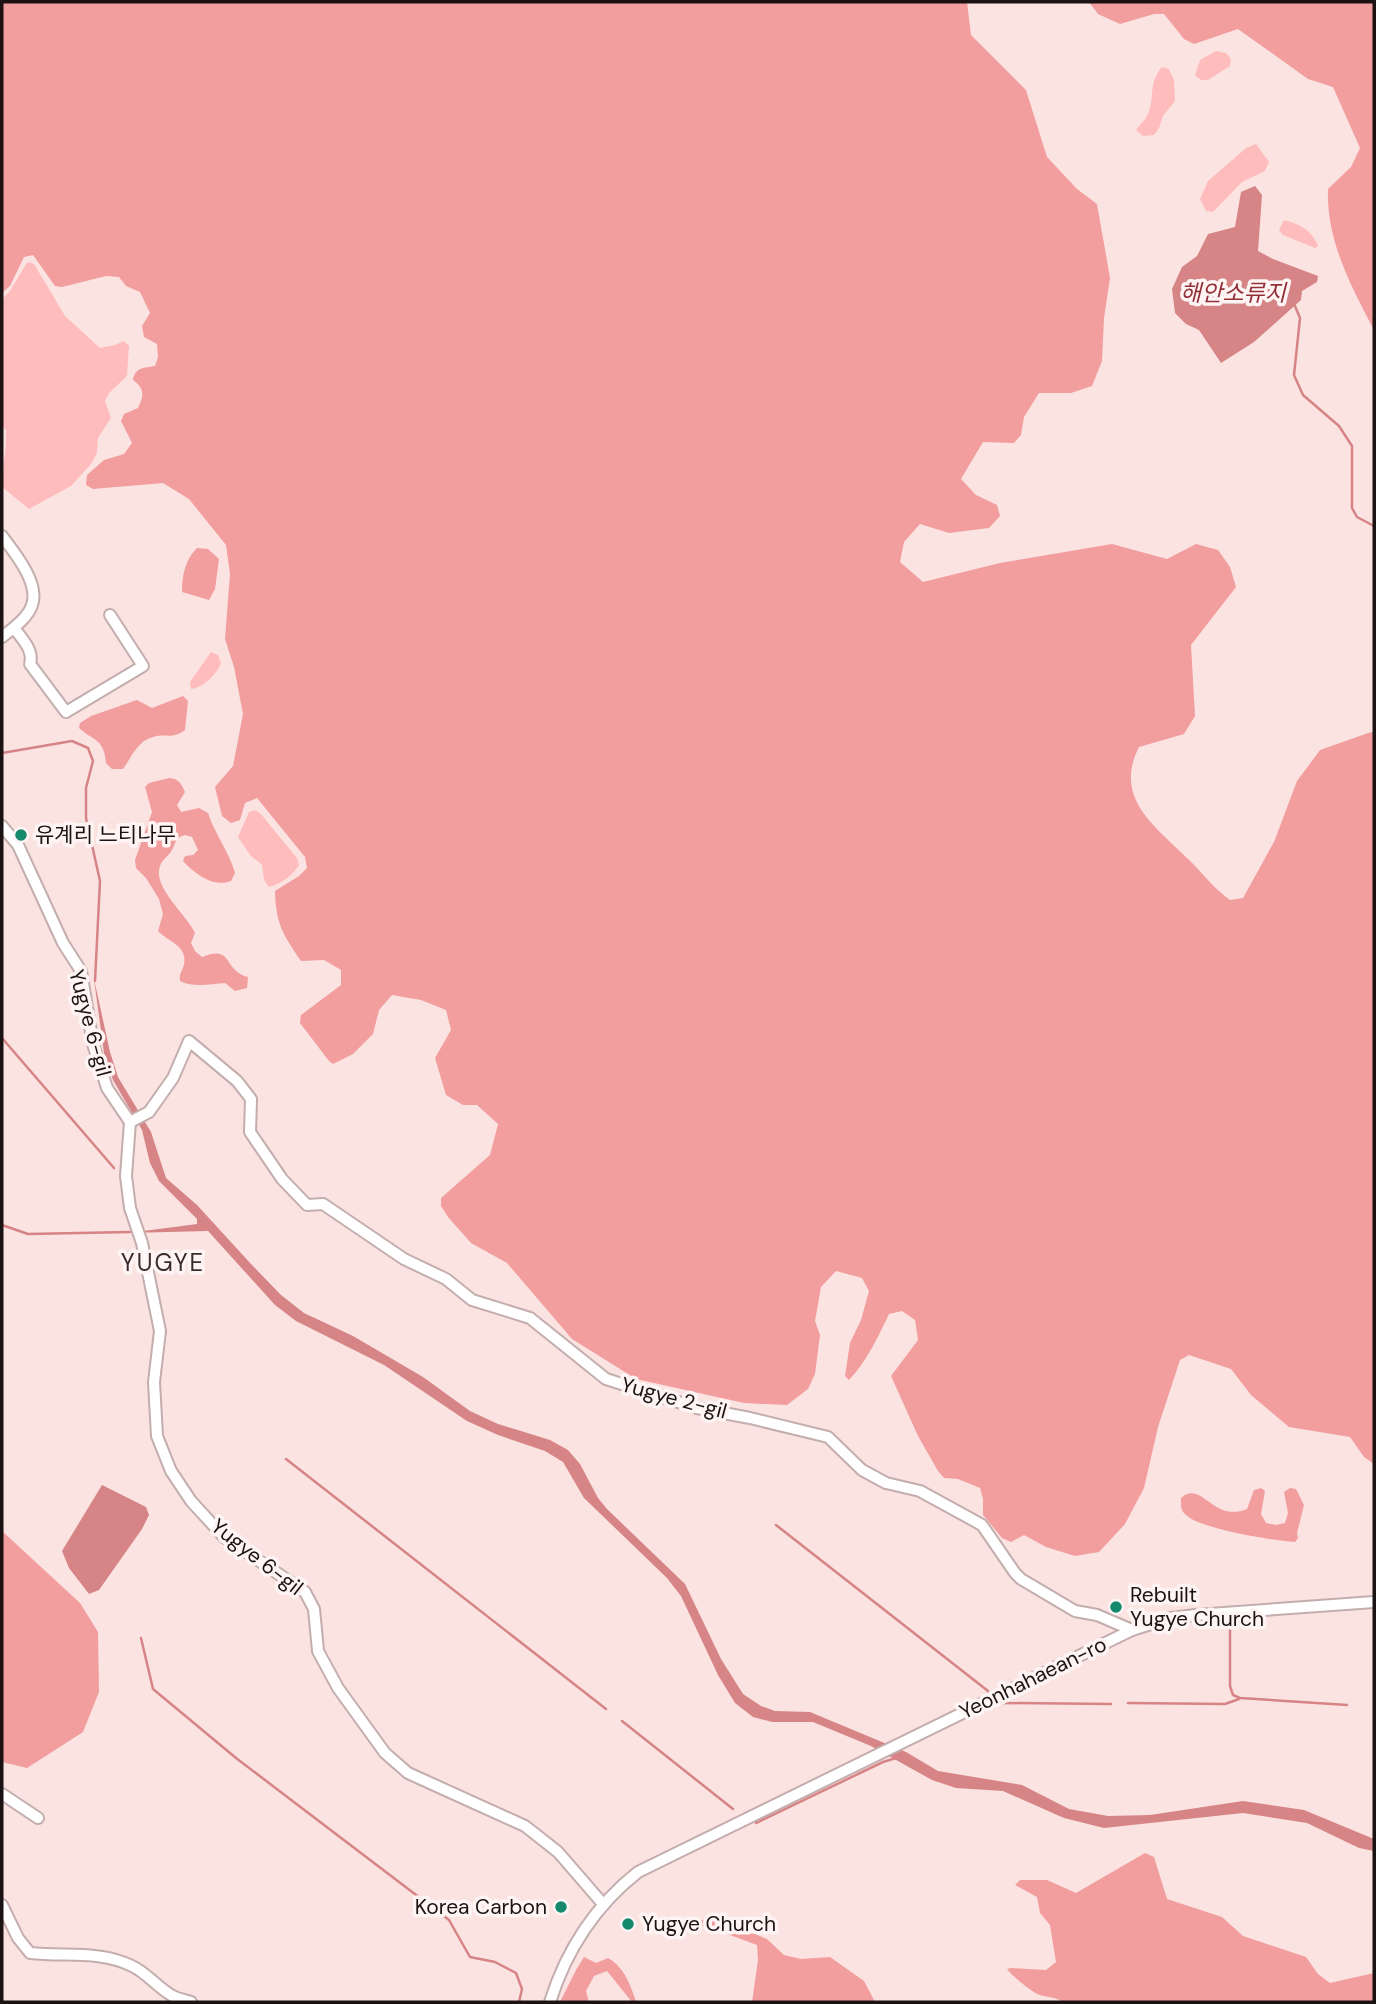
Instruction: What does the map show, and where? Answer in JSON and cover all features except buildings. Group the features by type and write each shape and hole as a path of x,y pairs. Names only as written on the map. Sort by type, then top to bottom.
{"street":[{"path":"2,536 27,573 34,598 32,608 2,637"},
{"path":"14,628 28,647 32,657 30,664 66,712 143,666 110,615"},
{"name":"Yugye 6-gil","path":"2,826 18,845 63,943 81,971 93,1044 107,1088 130,1122 126,1176 130,1208 142,1243 160,1331 154,1382 157,1436 171,1471 191,1501 224,1537 305,1592 314,1609 318,1651 338,1688 385,1753 408,1773 525,1826 558,1852 603,1904"},
{"name":"Yugye 2-gil","path":"130,1122 149,1112 173,1078 189,1041 237,1081 251,1099 250,1132 282,1179 307,1205 323,1204 404,1259 446,1279 472,1300 530,1318 606,1379 697,1408 828,1437 862,1470 886,1483 920,1491 982,1525 1014,1573 1021,1579 1075,1611 1097,1615 1132,1630"},
{"name":"Yeonhahaean-ro","path":"603,1904 624,1882 650,1865 1132,1630 1170,1618 1374,1602"},
{"path":"2,1794 38,1818"},
{"path":"550,2002 569,1954 603,1904"},
{"path":"2,1905 18,1938 30,1953 55,1956 103,1955 150,1977 170,1995 191,2002"}],"shaded area":[{"path":"2,2 967,2 971,35 1026,90 1047,157 1077,189 1097,204 1110,278 1104,318 1102,361 1092,386 1071,393 1039,393 1024,417 1021,435 1014,443 983,442 961,479 976,495 997,505 1000,516 989,528 949,533 920,524 904,542 900,562 923,582 1000,563 1112,544 1167,559 1196,544 1218,550 1230,567 1236,587 1191,645 1195,716 1184,734 1139,747 1132,765 1131,781 1141,810 1230,900 1243,898 1274,842 1297,781 1320,750 1374,733 1374,1464 1364,1457 1350,1437 1289,1427 1251,1395 1231,1369 1189,1355 1180,1360 1158,1427 1144,1488 1125,1524 1099,1552 1075,1556 1046,1547 1024,1535 1011,1542 1002,1538 983,1515 980,1488 958,1479 944,1478 938,1471 918,1436 891,1376 918,1340 915,1320 902,1311 889,1314 861,1365 849,1380 845,1376 850,1343 861,1320 869,1291 862,1278 836,1271 821,1287 815,1321 820,1335 815,1374 808,1389 787,1405 744,1403 636,1379 572,1339 507,1263 471,1243 448,1217 441,1206 441,1198 490,1155 498,1124 477,1105 463,1105 446,1095 435,1058 451,1030 446,1010 421,1000 392,995 379,1010 373,1034 353,1054 333,1064 329,1061 300,1023 301,1015 341,985 341,970 324,960 301,961 282,929 277,912 275,891 307,868 305,857 257,798 245,803 240,820 231,823 222,816 215,787 233,766 243,714 234,667 225,639 230,574 226,545 189,499 163,483 93,489 86,485 87,475 104,460 124,454 132,443 121,421 124,414 138,408 141,399 142,392 133,380 134,376 141,369 155,366 158,357 157,344 144,337 142,326 150,313 140,292 126,286 119,277 106,276 62,287 55,286 33,255 24,257 10,286 2,293"},
{"path":"1089,2 1374,2 1374,330 1349,279 1331,226 1328,189 1351,167 1360,148 1333,87 1308,79 1238,29 1194,44 1184,39 1164,14 1154,14 1120,24 1098,14"},
{"path":"1216,51 1226,53 1231,59 1230,66 1208,80 1201,80 1195,75 1200,60"},
{"path":"1162,67 1169,69 1174,80 1175,101 1163,116 1154,135 1143,136 1136,130 1148,114 1153,84"},
{"path":"1256,144 1269,162 1265,171 1242,182 1213,212 1206,211 1200,199 1208,181 1246,148"},
{"path":"1284,220 1304,229 1318,246 1315,248 1283,235 1279,230"},
{"path":"29,262 34,264 65,316 100,348 124,341 129,346 127,376 109,393 105,401 111,418 98,438 97,453 91,464 71,486 29,509 2,487 6,430 2,426 2,299"},
{"path":"197,548 208,549 219,559 215,589 209,600 182,592 185,568"},
{"path":"211,652 218,655 221,663 219,667 205,683 191,689 190,682"},
{"path":"183,696 188,701 185,730 172,736 147,739 123,769 112,769 106,763 100,744 79,728 80,723 91,716 137,700 152,708"},
{"path":"169,778 179,782 185,792 177,805 181,812 199,808 208,813 235,873 231,881 218,883 193,871 183,861 185,856 193,855 198,850 192,837 185,835 177,838 161,864 161,883 195,933 191,943 195,951 202,957 212,954 224,956 234,969 248,977 247,988 235,991 225,983 196,985 180,981 184,965 183,953 158,931 163,914 159,899 136,868 135,860 152,812 145,787 149,783"},
{"path":"255,810 297,858 299,865 286,879 269,887 264,880 262,865 250,855 238,837 249,812"},
{"path":"1261,1488 1265,1491 1261,1514 1266,1523 1276,1525 1285,1523 1288,1513 1284,1492 1290,1488 1296,1489 1304,1505 1295,1542 1219,1529 1192,1519 1182,1508 1181,1498 1195,1494 1225,1511 1247,1509 1254,1490"},
{"path":"2,1531 80,1603 98,1632 99,1692 83,1732 27,1768 2,1762"},
{"path":"1145,1853 1154,1857 1167,1899 1222,1917 1243,1936 1306,1957 1318,1974 1330,1983 1374,1973 1374,2002 1062,2002 1037,1994 1007,1969 1046,1970 1056,1962 1050,1925 1040,1913 1037,1897 1015,1885 1020,1880 1047,1880 1076,1893"},
{"path":"690,1919 723,1922 738,1932 755,1934 767,1939 784,1955 801,1959 830,1957 864,1981 875,2002 752,2002 758,1960 757,1945 692,1924"},
{"path":"584,1957 596,1963 608,1958 614,1962 626,1976 636,2001 632,2002 607,1971 594,1976 586,1991 589,2002 560,2002"}],"water":[{"name":"해안소류지","path":"1255,186 1262,195 1258,251 1318,276 1317,282 1302,291 1301,300 1254,342 1221,363 1199,330 1186,324 1175,313 1172,289 1182,267 1197,256 1208,234 1235,227 1241,192"},
{"path":"94,979 118,1077 151,1132 166,1178 197,1205 281,1295 304,1313 353,1336 423,1377 470,1411 498,1424 550,1440 568,1450 580,1464 607,1509 685,1584 721,1659 743,1694 761,1706 775,1711 810,1712 906,1752 938,1771 1022,1785 1069,1809 1108,1816 1150,1815 1243,1801 1304,1810 1374,1839 1374,1851 1359,1848 1307,1823 1243,1813 1104,1828 1064,1818 1003,1791 956,1788 932,1780 871,1746 813,1722 772,1722 753,1717 735,1703 718,1675 681,1596 667,1578 584,1498 563,1462 545,1451 467,1421 384,1365 296,1321 275,1305 208,1231 128,1233 197,1224 197,1219 159,1181 150,1163 142,1130 113,1080 104,1053"},
{"path":"102,1485 146,1507 149,1515 99,1590 89,1594 69,1568 62,1551"}],"waterway":[{"path":"1295,306 1300,318 1294,375 1303,395 1339,426 1352,446 1352,508 1357,517 1374,526"},
{"path":"2,753 72,741 88,748 93,761 86,788 86,818 100,881 95,981"},
{"path":"2,1038 114,1168"},
{"path":"2,1225 28,1234 130,1232"},
{"path":"286,1459 606,1709"},
{"path":"776,1525 988,1691"},
{"path":"1230,1621 1230,1686 1233,1695 1240,1698 1347,1705"},
{"path":"141,1638 153,1689 236,1758 449,1920 470,1957 495,1962 516,1973 522,1989 519,2002"},
{"path":"1128,1703 1225,1704 1239,1699"},
{"path":"1003,1703 1111,1704"},
{"path":"622,1721 733,1809"},
{"path":"756,1823 896,1758"}],"place":[{"name":"유계리 느티나무","path":"21,835"},
{"name":"Rebuilt Yugye Church","path":"1116,1607"},
{"name":"Korea Carbon","path":"561,1907"},
{"name":"Yugye Church","path":"628,1924"}],"district":[{"name":"YUGYE","path":"163,1262"}]}
